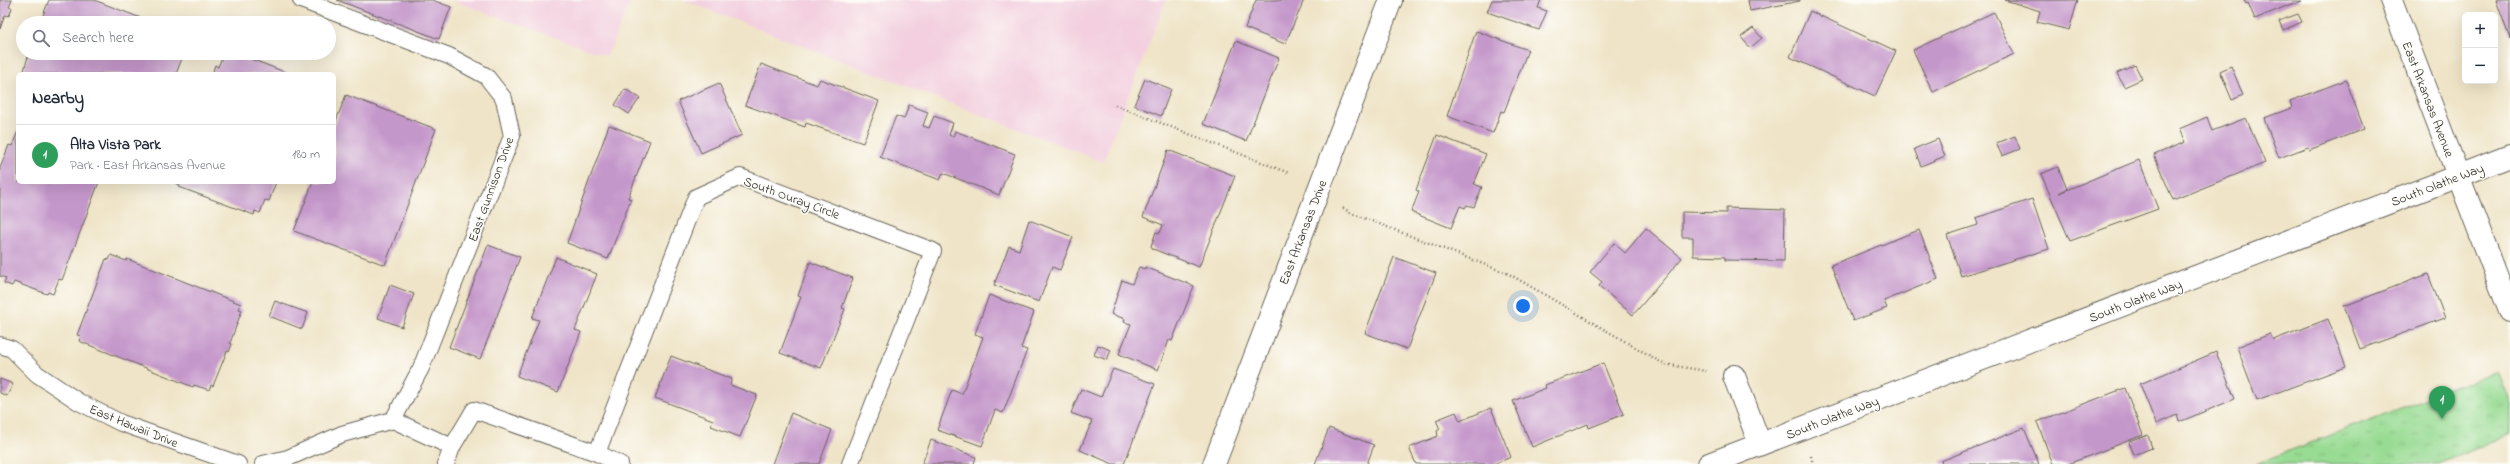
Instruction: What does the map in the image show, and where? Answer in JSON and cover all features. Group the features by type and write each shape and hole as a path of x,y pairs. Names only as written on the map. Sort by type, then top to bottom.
{"street":[{"name":"East Arkansas Drive","path":"1214,464 1391,0"},
{"name":"East Arkansas Avenue","path":"2390,0 2510,311"},
{"name":"South Olathe Way","path":"1709,464 2510,156"},
{"path":"1734,376 1760,444"}],"lane":[{"name":"East Gunnison Drive","path":"301,0 449,56 486,76 504,99 512,136 421,368 392,420"},
{"name":"South Ouray Circle","path":"597,453 696,197 740,177 933,251 850,464"},
{"name":"East Hawaii Drive","path":"0,345 12,349 37,374 79,402 121,423 238,464"},
{"path":"446,464 452,447 474,410 597,453 620,464"},
{"path":"262,464 288,458 342,434 392,420 452,447"}],"path":[{"path":"1115,105 1289,173"},
{"path":"1319,190 1350,213 1509,274 1664,364 1734,376"},
{"path":"1811,456 1813,464"}],"shaded area":[{"path":"451,0 631,0 607,56"},
{"path":"684,0 1166,0 1103,162"}],"green space":[{"path":"2497,371 2510,403 2510,434 2438,464 2255,464"}],"building":[{"path":"0,0 12,0 9,7 12,8 9,16 5,15 0,29"},
{"path":"49,0 94,0 136,16 43,16"},
{"path":"337,0 432,0 451,7 439,39"},
{"path":"1256,0 1304,0 1285,44 1245,28"},
{"path":"1492,0 1541,0 1538,8 1547,11 1539,30 1487,12"},
{"path":"1748,0 1800,0 1800,1 1750,11"},
{"path":"2005,0 2078,0 2069,30 2037,22 2040,11"},
{"path":"2244,0 2301,0 2255,19 2248,3 2246,4"},
{"path":"2496,0 2510,0 2510,39"},
{"path":"1810,11 1896,51 1875,96 1790,57"},
{"path":"1994,12 2014,54 1933,92 1913,50"},
{"path":"2298,14 2302,22 2283,30 2279,21"},
{"path":"1753,28 1762,38 1750,48 1741,37"},
{"path":"1476,31 1528,50 1504,112 1501,111 1493,133 1447,116"},
{"path":"1236,41 1279,58 1246,141 1203,124"},
{"path":"27,60 181,60 177,72 24,72"},
{"path":"221,60 253,60 285,72 213,72 215,65 218,67"},
{"path":"761,64 817,85 820,79 879,101 863,143 806,123 805,127 745,105"},
{"path":"2135,65 2142,79 2124,87 2117,73"},
{"path":"2231,66 2243,95 2232,100 2220,71"},
{"path":"1145,79 1171,89 1161,116 1134,105"},
{"path":"2346,80 2364,129 2309,150 2308,147 2279,158 2264,118 2292,108 2290,101"},
{"path":"719,83 742,135 701,153 678,101"},
{"path":"625,89 640,98 629,114 615,105"},
{"path":"346,95 436,129 385,265 294,231 312,184 336,184 336,121"},
{"path":"909,105 928,112 923,126 929,128 934,116 953,123 949,135 953,137 955,131 1015,154 999,195 943,173 940,180 880,157 896,116 904,119"},
{"path":"2207,117 2212,131 2246,118 2265,163 2173,200 2154,155 2185,142 2179,129"},
{"path":"609,125 650,141 628,198 631,199 608,259 567,243"},
{"path":"1437,135 1486,154 1474,184 1482,187 1474,207 1467,205 1465,208 1460,206 1451,228 1411,212 1419,192 1416,190"},
{"path":"16,136 16,184 98,184 62,280 59,279 53,294 48,292 47,294 14,282 12,286 4,283 6,278 0,276 0,168 9,145 12,146"},
{"path":"2015,136 2020,149 2002,156 1996,143"},
{"path":"1938,139 1945,156 1921,166 1914,149"},
{"path":"1168,150 1235,176 1199,267 1153,249 1151,246 1156,232 1160,233 1163,225 1143,217"},
{"path":"2139,160 2158,209 2070,241 2041,174 2058,167 2067,189 2059,193"},
{"path":"178,184 275,184 269,201 265,200 260,213 255,211 254,215 179,187 180,185"},
{"path":"2032,199 2049,249 1961,276 1947,235 1978,225 1976,218"},
{"path":"1726,208 1785,210 1784,261 1725,260 1725,257 1693,256 1693,237 1682,237 1682,212 1726,213"},
{"path":"1029,220 1073,237 1060,270 1052,267 1039,302 994,285 1009,246 1019,250"},
{"path":"1646,228 1682,258 1633,315 1599,286 1602,282 1590,272 1614,243 1625,253"},
{"path":"1919,230 1938,279 1884,301 1887,308 1853,321 1831,265"},
{"path":"488,245 520,257 480,359 449,347"},
{"path":"111,255 126,261 127,259 241,304 239,309 242,310 230,343 232,344 229,352 227,351 213,386 211,385 209,390 194,385 193,387 79,341 81,336 77,335 106,259 109,260"},
{"path":"556,257 597,274 575,330 581,332 558,392 517,376 539,320 532,318"},
{"path":"1394,257 1436,273 1407,349 1365,333"},
{"path":"810,262 853,278 842,308 845,309 821,368 780,353 801,297 798,296"},
{"path":"1139,267 1145,269 1145,267 1194,286 1172,341 1169,340 1158,370 1119,354 1131,324 1124,322 1125,319 1111,314 1122,280 1132,284"},
{"path":"2428,274 2445,318 2360,349 2344,306"},
{"path":"390,285 414,294 402,327 378,318"},
{"path":"989,295 1034,312 1021,348 1027,350 1003,413 995,410 982,446 937,430 952,390 962,394 983,337 975,334"},
{"path":"275,301 308,313 302,329 269,316"},
{"path":"2328,319 2346,367 2257,400 2237,347 2270,334 2273,340"},
{"path":"1098,345 1111,350 1107,360 1094,355"},
{"path":"2216,352 2235,399 2179,422 2177,415 2156,424 2140,384"},
{"path":"671,356 732,379 730,385 757,395 740,437 711,426 713,420 655,398"},
{"path":"1603,363 1624,414 1589,428 1588,424 1532,447 1513,401 1546,388 1545,385"},
{"path":"1113,369 1155,384 1124,464 1113,464 1080,450 1092,421 1071,413 1081,389 1101,397"},
{"path":"0,379 13,384 7,396 0,393"},
{"path":"2125,388 2143,435 2068,464 2053,464 2037,422"},
{"path":"1491,408 1511,457 1494,464 1416,464 1409,448 1438,436 1437,431 1440,429 1436,420 1456,412 1460,421"},
{"path":"791,413 832,430 819,464 772,464"},
{"path":"1329,428 1374,445 1367,464 1315,464"},
{"path":"2024,428 2039,464 1942,464 1941,461"},
{"path":"2148,435 2152,448 2134,455 2129,442"},
{"path":"931,440 976,457 974,464 922,464"}],"place":[{"name":"Alta Vista Park","path":"2442,419"}]}
